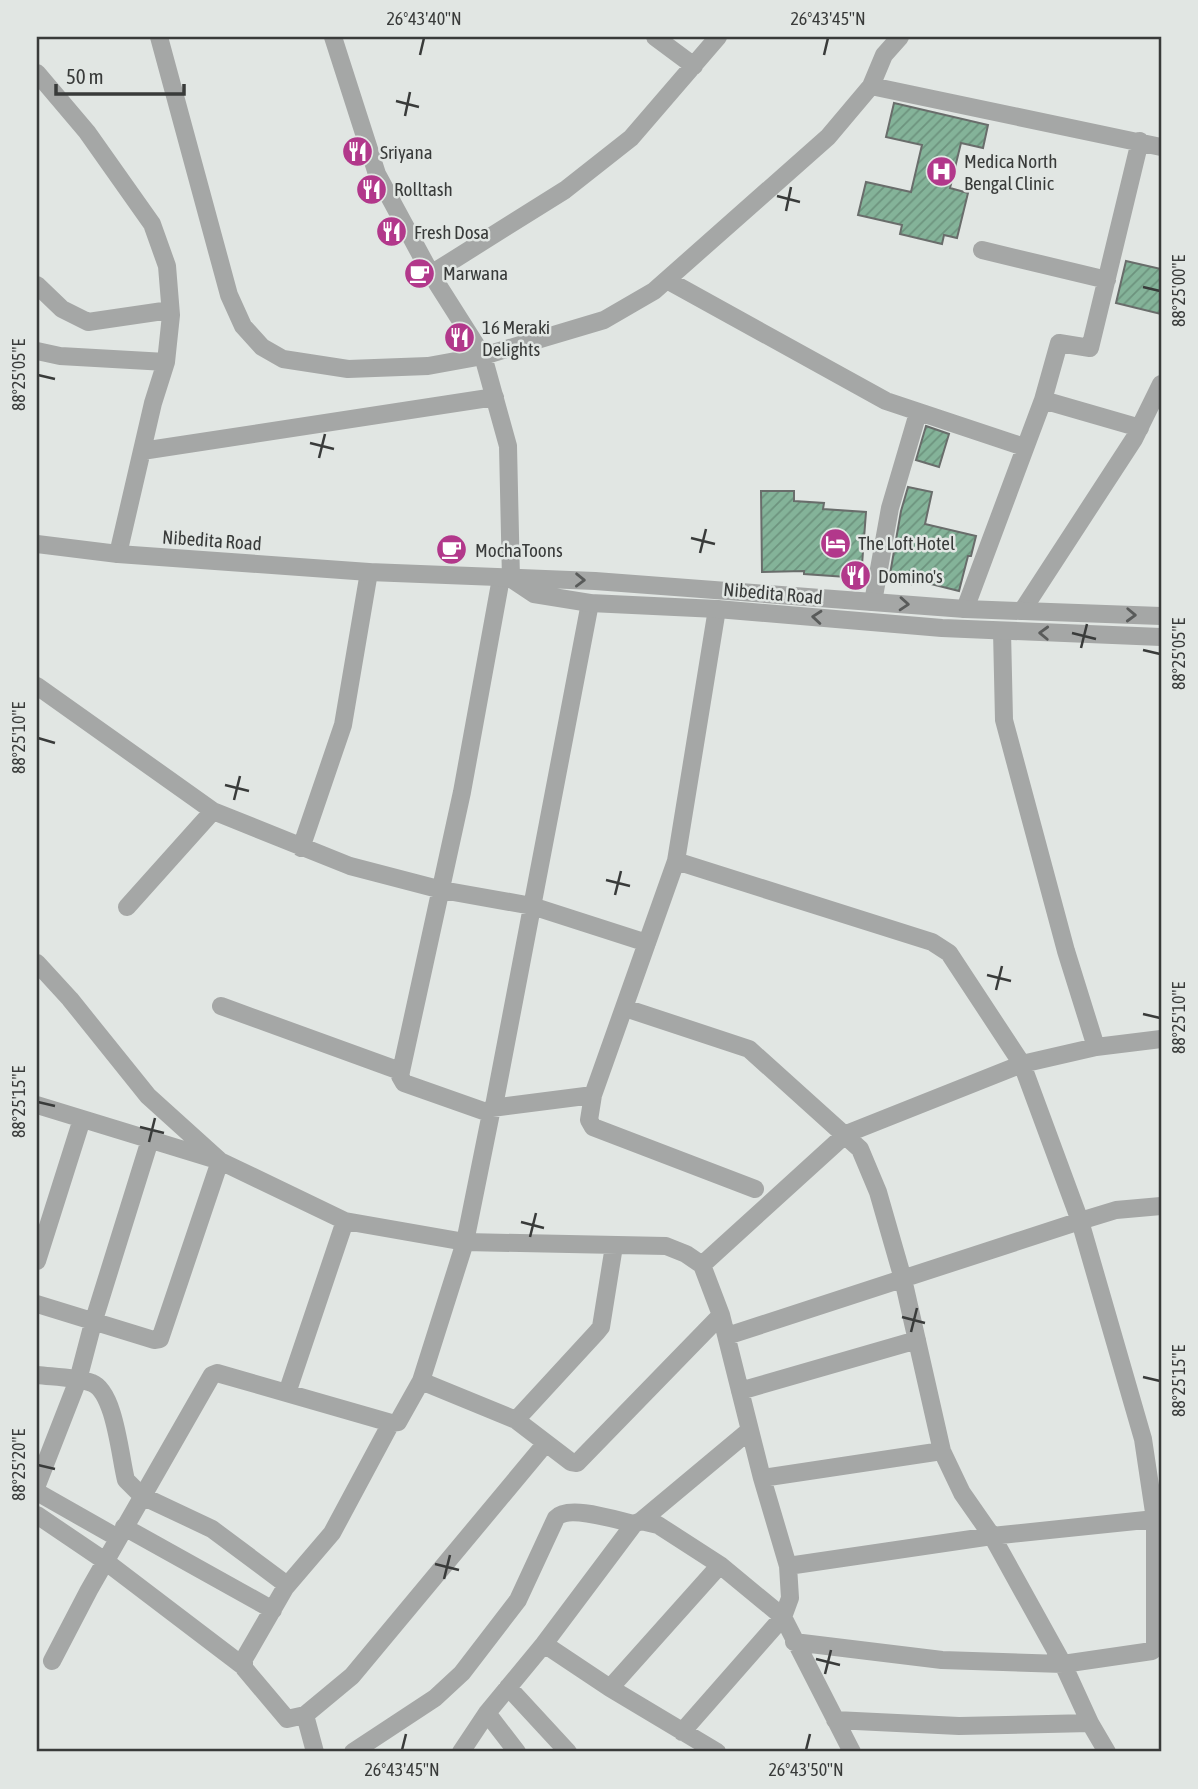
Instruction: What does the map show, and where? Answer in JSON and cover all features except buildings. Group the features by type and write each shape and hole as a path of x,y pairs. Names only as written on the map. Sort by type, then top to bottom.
{"street":[{"path":"159,37 229,295 243,327 262,346 283,359 348,369 428,366 483,356 604,320 654,291 828,138 871,86 884,55 900,37"},
{"path":"333,37 377,174 431,274 483,356 508,446 506,579 498,605 442,890 400,1079 404,1083 491,1110 593,1096"},
{"path":"655,37 694,66"},
{"path":"431,274 565,190 631,138 718,37"},
{"path":"37,73 87,132 152,224 167,266 170,310 166,362 153,402 118,554"},
{"path":"871,86 1161,146"},
{"path":"965,609 1043,400 1059,343 1090,348 1140,141"},
{"path":"982,250 1107,280"},
{"path":"667,280 878,398 1024,447"},
{"path":"37,285 62,309 88,322 170,310"},
{"path":"37,351 60,356 166,362"},
{"path":"1022,611 1140,428 1161,384"},
{"path":"142,451 495,397"},
{"path":"1043,400 1140,428"},
{"path":"873,602 890,508 918,412"},
{"name":"Nibedita Road","path":"37,544 118,554 369,572 506,579 595,580 965,609 1161,616"},
{"path":"301,848 343,725 369,572"},
{"name":"Nibedita Road","path":"506,579 534,594 590,603 717,609 942,628 1161,637"},
{"path":"52,1661 121,1532 212,1375 217,1373 391,1423 398,1422 421,1381 465,1242 590,603"},
{"path":"717,609 676,861 593,1096 589,1120 593,1127 755,1189"},
{"path":"1002,631 1004,720 1066,951 1096,1047"},
{"path":"40,693 213,811 301,848 350,866 442,890 532,906 648,943"},
{"path":"127,907 213,811"},
{"path":"676,861 942,947 948,953 1022,1064 1080,1220 1143,1439 1158,1538 1154,1649 1149,1653 1063,1664 942,1660 793,1642"},
{"path":"37,963 148,1096 220,1161"},
{"path":"221,1006 400,1071"},
{"path":"625,1008 749,1049 860,1149 878,1192 903,1279 942,1451 961,1493 992,1536 1063,1664 1090,1723 1107,1752"},
{"path":"702,1265 846,1134 1022,1064 1096,1047 1161,1039"},
{"path":"37,1105 220,1161 345,1221 465,1242 666,1245 702,1265 721,1315 762,1478 788,1566 790,1598 783,1617 682,1732"},
{"path":"37,1261 82,1119"},
{"path":"37,1485 78,1380 150,1140"},
{"path":"37,1304 93,1323 154,1340 160,1339 220,1161"},
{"path":"727,1336 1080,1220 1116,1210 1161,1206"},
{"path":"287,1393 345,1221"},
{"path":"516,1420 601,1327 614,1246"},
{"path":"421,1381 516,1420 571,1462 577,1463 721,1315"},
{"path":"740,1391 917,1340"},
{"path":"37,1375 95,1384 107,1398 126,1480 142,1496 212,1529 287,1585"},
{"path":"243,1666 244,1659 287,1585 332,1533 391,1423"},
{"path":"461,1752 487,1713 638,1522 750,1430"},
{"path":"37,1515 105,1561 243,1666 286,1718 292,1719 305,1715 352,1676 546,1443"},
{"path":"762,1478 942,1451"},
{"path":"37,1492 273,1610"},
{"path":"353,1752 435,1698 462,1673 518,1600 555,1518 560,1513 572,1511 658,1525 720,1565 783,1617 793,1642 852,1752"},
{"path":"788,1566 992,1536 1155,1519"},
{"path":"610,1688 720,1565"},
{"path":"544,1644 610,1688 716,1752"},
{"path":"508,1687 568,1752"},
{"path":"487,1713 517,1752"},
{"path":"305,1715 315,1752"},
{"path":"835,1720 959,1726 1090,1723"}],"place":[{"name":"Sriyana","path":"357,152"},
{"name":"Medica North Bengal Clinic","path":"941,172"},
{"name":"Rolltash","path":"371,189"},
{"name":"Fresh Dosa","path":"391,232"},
{"name":"Marwana","path":"420,273"},
{"name":"16 Meraki Delights","path":"459,338"},
{"name":"The Loft Hotel","path":"835,543"},
{"name":"MochaToons","path":"452,550"},
{"name":"Domino's","path":"855,576"}]}
